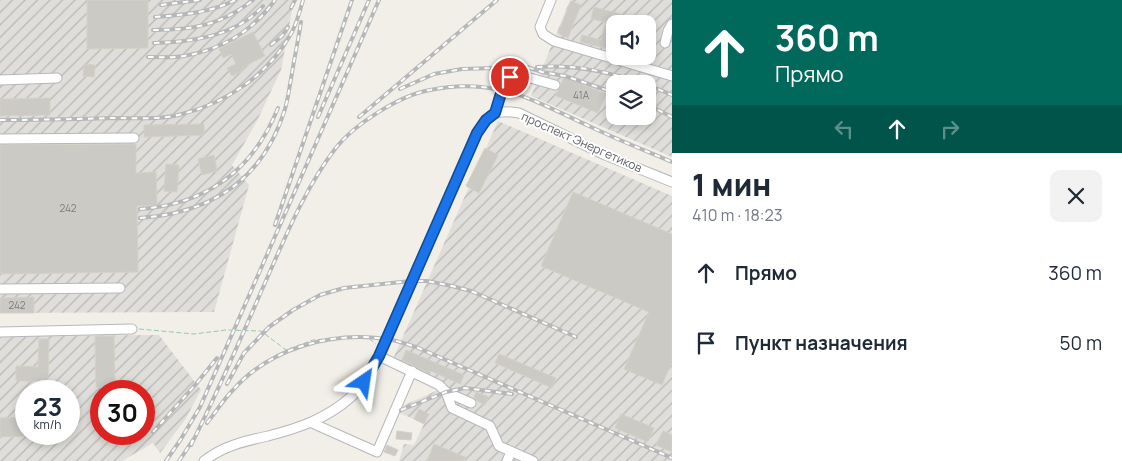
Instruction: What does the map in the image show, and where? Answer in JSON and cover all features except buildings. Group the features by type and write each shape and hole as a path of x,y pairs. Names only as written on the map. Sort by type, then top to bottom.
{"street":[{"path":"551,0 540,27 543,34 573,47 672,76"},
{"path":"665,43 672,24"},
{"path":"204,461 223,448 312,423 336,409 351,396 364,382 381,353 477,133 486,120 495,113 502,90 510,77 523,76 555,85"},
{"path":"0,80 57,78"},
{"name":"проспект Энергетиков","path":"495,113 505,110 519,113 605,154 672,182"},
{"path":"0,140 134,138"},
{"path":"0,290 120,288"},
{"path":"0,332 132,328"},
{"path":"381,353 439,385 446,392 471,403"},
{"path":"312,423 377,452 412,371"},
{"path":"446,392 452,408 490,426 500,446 532,461"},
{"path":"507,461 511,452"}],"path":[{"path":"132,328 194,334 226,330 262,331 286,350 312,340 357,336 367,337 381,353"}],"shaded area":[{"path":"0,0 294,0 281,70 257,121 232,165 249,185 214,312 0,313"},
{"path":"570,0 672,0 672,157 531,96"},
{"path":"498,121 672,196 672,461 399,461 404,444 414,445 424,424 398,412 400,407 438,390 441,380 393,359"},
{"path":"159,335 201,390 185,420 160,453 154,445 155,380 90,380 90,445 150,445 122,461 0,461 0,336"}],"railway":[{"path":"161,5 200,0"},
{"path":"155,17 206,11 235,0"},
{"path":"153,30 181,29 206,24 230,15 253,0"},
{"path":"148,57 184,56 223,44 257,21 275,0"},
{"path":"291,8 295,0"},
{"path":"0,120 157,118 174,116 199,109 231,94 246,84 272,61 292,32 303,0"},
{"path":"275,225 352,0"},
{"path":"318,117 369,0"},
{"path":"166,461 200,407 379,0"},
{"path":"359,117 497,0"},
{"path":"154,43 199,39 227,31 252,16 263,6"},
{"path":"140,218 166,215 190,209 212,200 231,188 248,173 263,155 275,134 285,109 301,22"},
{"path":"271,45 282,36 288,27"},
{"path":"400,89 434,74 462,69 527,67 565,76 606,90"},
{"path":"537,67 578,68 614,75"},
{"path":"191,445 282,243 306,195 335,149 353,130 378,112 405,98 439,88 457,86 492,88 535,101 672,162"},
{"path":"656,88 672,95"},
{"path":"140,209 164,206 186,200 207,191 225,180 241,166 255,149 268,130 278,108"},
{"path":"656,109 672,117"},
{"path":"227,384 244,353 269,327 293,310 320,295 344,288 411,281 427,281 452,286 471,291 576,337"},
{"path":"207,423 226,398 248,375 283,353 324,341 365,337 401,342 416,347 672,458"},
{"path":"155,430 217,358"},
{"path":"401,410 446,392 465,388 512,394"},
{"path":"179,461 193,440"}],"route":[{"path":"364,382 379,356 477,133 486,120 495,113 502,90 510,77"}]}
